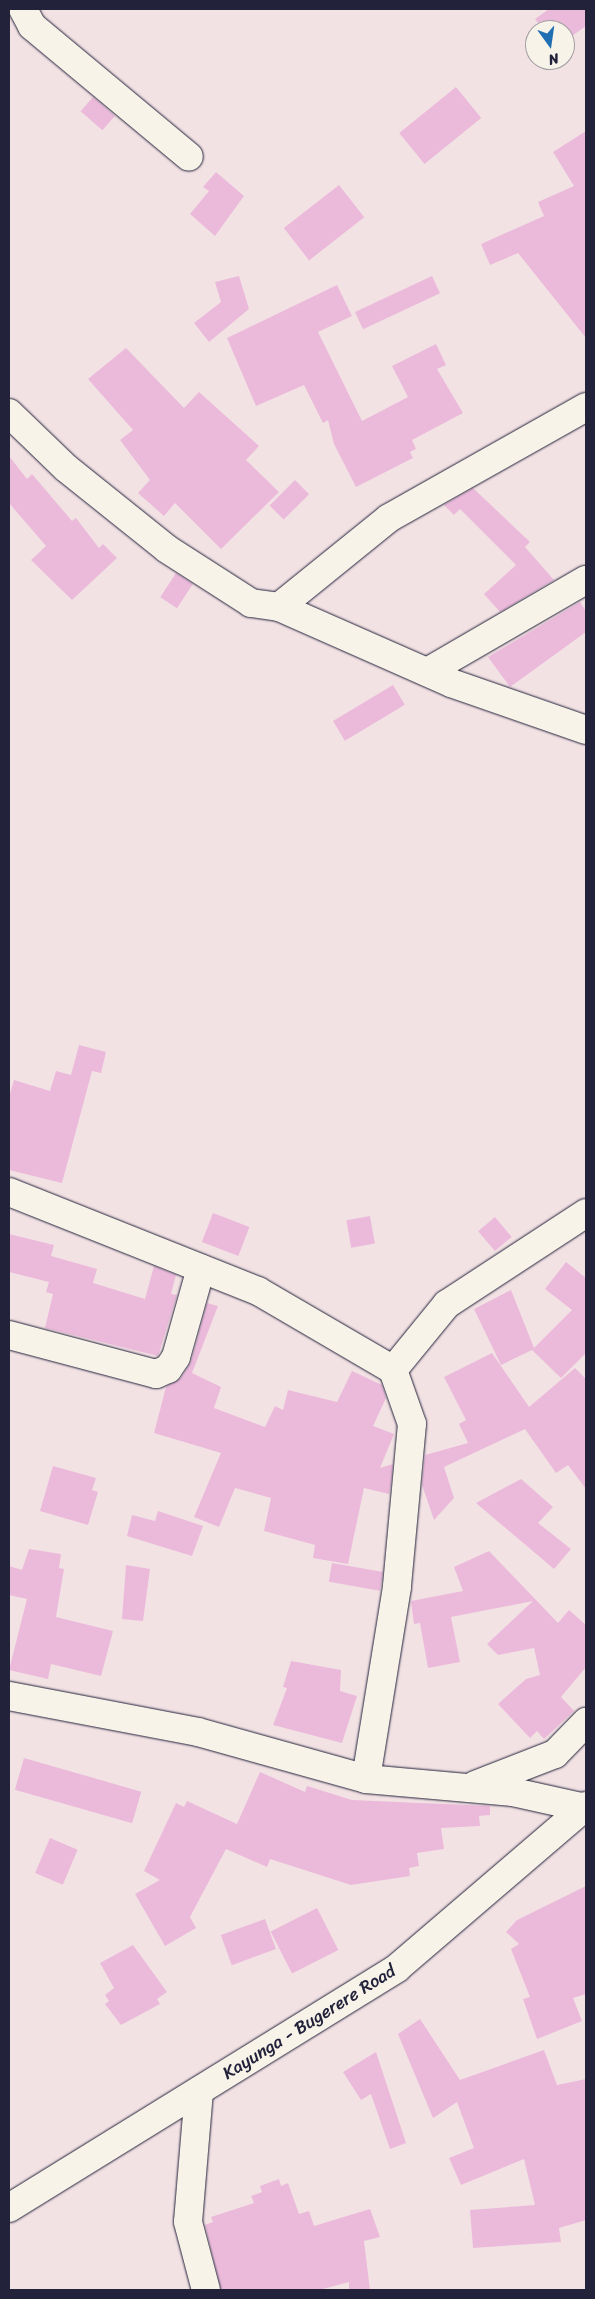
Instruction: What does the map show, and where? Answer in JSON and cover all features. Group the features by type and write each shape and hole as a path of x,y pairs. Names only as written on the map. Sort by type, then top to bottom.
{"street":[{"path":"23,9 32,26 189,157"},
{"path":"280,607 390,518 586,407"},
{"path":"9,413 66,468 167,549 251,603 280,607 427,672 586,730"},
{"path":"427,672 586,580"},
{"path":"9,1192 258,1291 393,1370 412,1424 397,1587 366,1779"},
{"path":"393,1370 447,1304 586,1213"},
{"path":"9,1335 156,1374 168,1368 176,1357 202,1268"},
{"path":"9,1696 198,1732 366,1779 471,1787 585,1807"},
{"path":"471,1787 554,1754 586,1722"},
{"name":"Kayunga - Bugerere Road","path":"9,2208 398,1968 585,1807"},
{"path":"199,2091 188,2222 206,2290"}],"building":[{"path":"549,9 586,9 586,26 575,34 575,20 535,19"},
{"path":"456,87 481,118 424,164 399,133"},
{"path":"93,97 115,116 102,130 81,111"},
{"path":"586,131 586,338 518,253 490,265 481,244 544,216 538,202 574,186 553,152"},
{"path":"216,172 244,196 215,236 190,214 209,191 203,187"},
{"path":"339,185 364,217 309,260 284,228"},
{"path":"239,276 249,309 209,342 194,323 221,302 215,282"},
{"path":"432,276 440,293 363,329 355,312"},
{"path":"337,285 352,316 318,332 362,421 408,397 392,366 436,344 446,365 437,369 463,413 412,440 416,449 410,452 413,458 356,487 334,444 328,420 323,423 304,385 256,406 227,338"},
{"path":"126,348 184,408 199,392 259,446 246,460 279,492 221,549 175,503 164,516 138,493 150,480 120,440 133,430 88,379"},
{"path":"9,456 27,479 32,474 72,521 76,518 99,548 103,544 117,558 72,600 31,560 46,546 9,503"},
{"path":"295,480 309,494 284,520 270,505"},
{"path":"473,488 530,542 525,547 554,580 500,612 484,594 516,565 460,509 454,515 444,505"},
{"path":"176,573 193,584 177,608 160,597"},
{"path":"580,602 586,611 586,632 510,687 488,657"},
{"path":"393,685 405,705 345,741 333,721"},
{"path":"79,1045 106,1052 101,1073 92,1071 62,1183 9,1170 9,1097 14,1080 50,1091 56,1071 71,1075"},
{"path":"213,1213 249,1227 238,1256 202,1242"},
{"path":"370,1216 375,1244 351,1248 346,1220"},
{"path":"495,1217 512,1237 495,1251 478,1231"},
{"path":"9,1234 54,1245 51,1256 97,1269 93,1283 145,1299 154,1266 176,1275 171,1294 177,1295 158,1356 45,1328 53,1294 46,1292 49,1282 9,1272"},
{"path":"566,1262 586,1278 586,1353 561,1378 532,1350 501,1365 474,1309 511,1290 534,1348 572,1310 545,1289"},
{"path":"207,1303 218,1306 192,1373 221,1387 214,1408 265,1427 275,1406 283,1410 288,1390 337,1402 352,1371 382,1385 386,1398 373,1426 394,1434 380,1468 393,1464 391,1485 389,1494 364,1488 348,1564 313,1558 315,1545 264,1531 271,1498 235,1488 219,1527 194,1517 221,1453 154,1433 166,1387 181,1378 191,1362"},
{"path":"492,1353 529,1407 575,1368 586,1379 586,1489 568,1465 556,1473 525,1429 444,1467 454,1498 434,1520 422,1485 425,1455 468,1443 459,1424 466,1420 444,1377"},
{"path":"53,1466 96,1478 92,1490 98,1492 88,1525 40,1511"},
{"path":"521,1479 553,1507 538,1523 571,1549 554,1569 476,1503"},
{"path":"158,1511 203,1526 192,1556 127,1536 132,1515 155,1521"},
{"path":"29,1549 61,1554 59,1568 64,1569 56,1617 113,1631 101,1676 51,1664 48,1679 9,1670 27,1599 9,1595 9,1566 22,1570"},
{"path":"489,1551 558,1623 569,1610 586,1625 586,1667 561,1697 574,1711 544,1739 537,1731 530,1738 498,1704 526,1679 540,1675 534,1648 498,1655 487,1644 533,1601 451,1617 460,1662 428,1668 420,1623 414,1624 411,1601 463,1591 454,1567"},
{"path":"332,1563 383,1572 380,1591 329,1582"},
{"path":"126,1565 150,1569 143,1621 122,1619"},
{"path":"291,1661 341,1670 340,1691 357,1696 342,1743 273,1725 287,1688 283,1687"},
{"path":"24,1758 141,1792 132,1823 15,1790"},
{"path":"260,1772 305,1792 307,1786 352,1800 490,1806 490,1815 479,1816 480,1826 441,1828 444,1849 417,1853 419,1866 409,1868 410,1876 351,1885 270,1859 267,1867 226,1849 190,1917 196,1928 165,1946 135,1894 160,1880 144,1871 176,1803 184,1807 187,1801 237,1824"},
{"path":"50,1838 78,1850 63,1885 35,1873"},
{"path":"586,1886 586,1994 573,1998 582,2021 537,2039 523,1999 530,1997 511,1949 519,1944 506,1932 517,1920"},
{"path":"317,1908 338,1950 292,1973 271,1932"},
{"path":"265,1919 276,1949 232,1965 221,1935"},
{"path":"133,1945 167,1992 157,1999 160,2004 121,2025 105,2004 109,2001 105,1995 114,1988 100,1963"},
{"path":"420,2019 460,2080 544,2050 557,2085 586,2079 586,2220 559,2228 561,2242 473,2248 470,2210 535,2205 524,2159 461,2185 449,2158 474,2148 457,2102 433,2118 398,2034"},
{"path":"376,2052 406,2143 390,2149 371,2094 361,2100 343,2072"},
{"path":"279,2179 281,2186 288,2183 299,2214 309,2211 314,2226 370,2209 380,2237 364,2241 370,2290 349,2290 349,2282 319,2290 221,2290 205,2225 213,2222 211,2217 254,2203 251,2196 262,2192 260,2186"}]}
